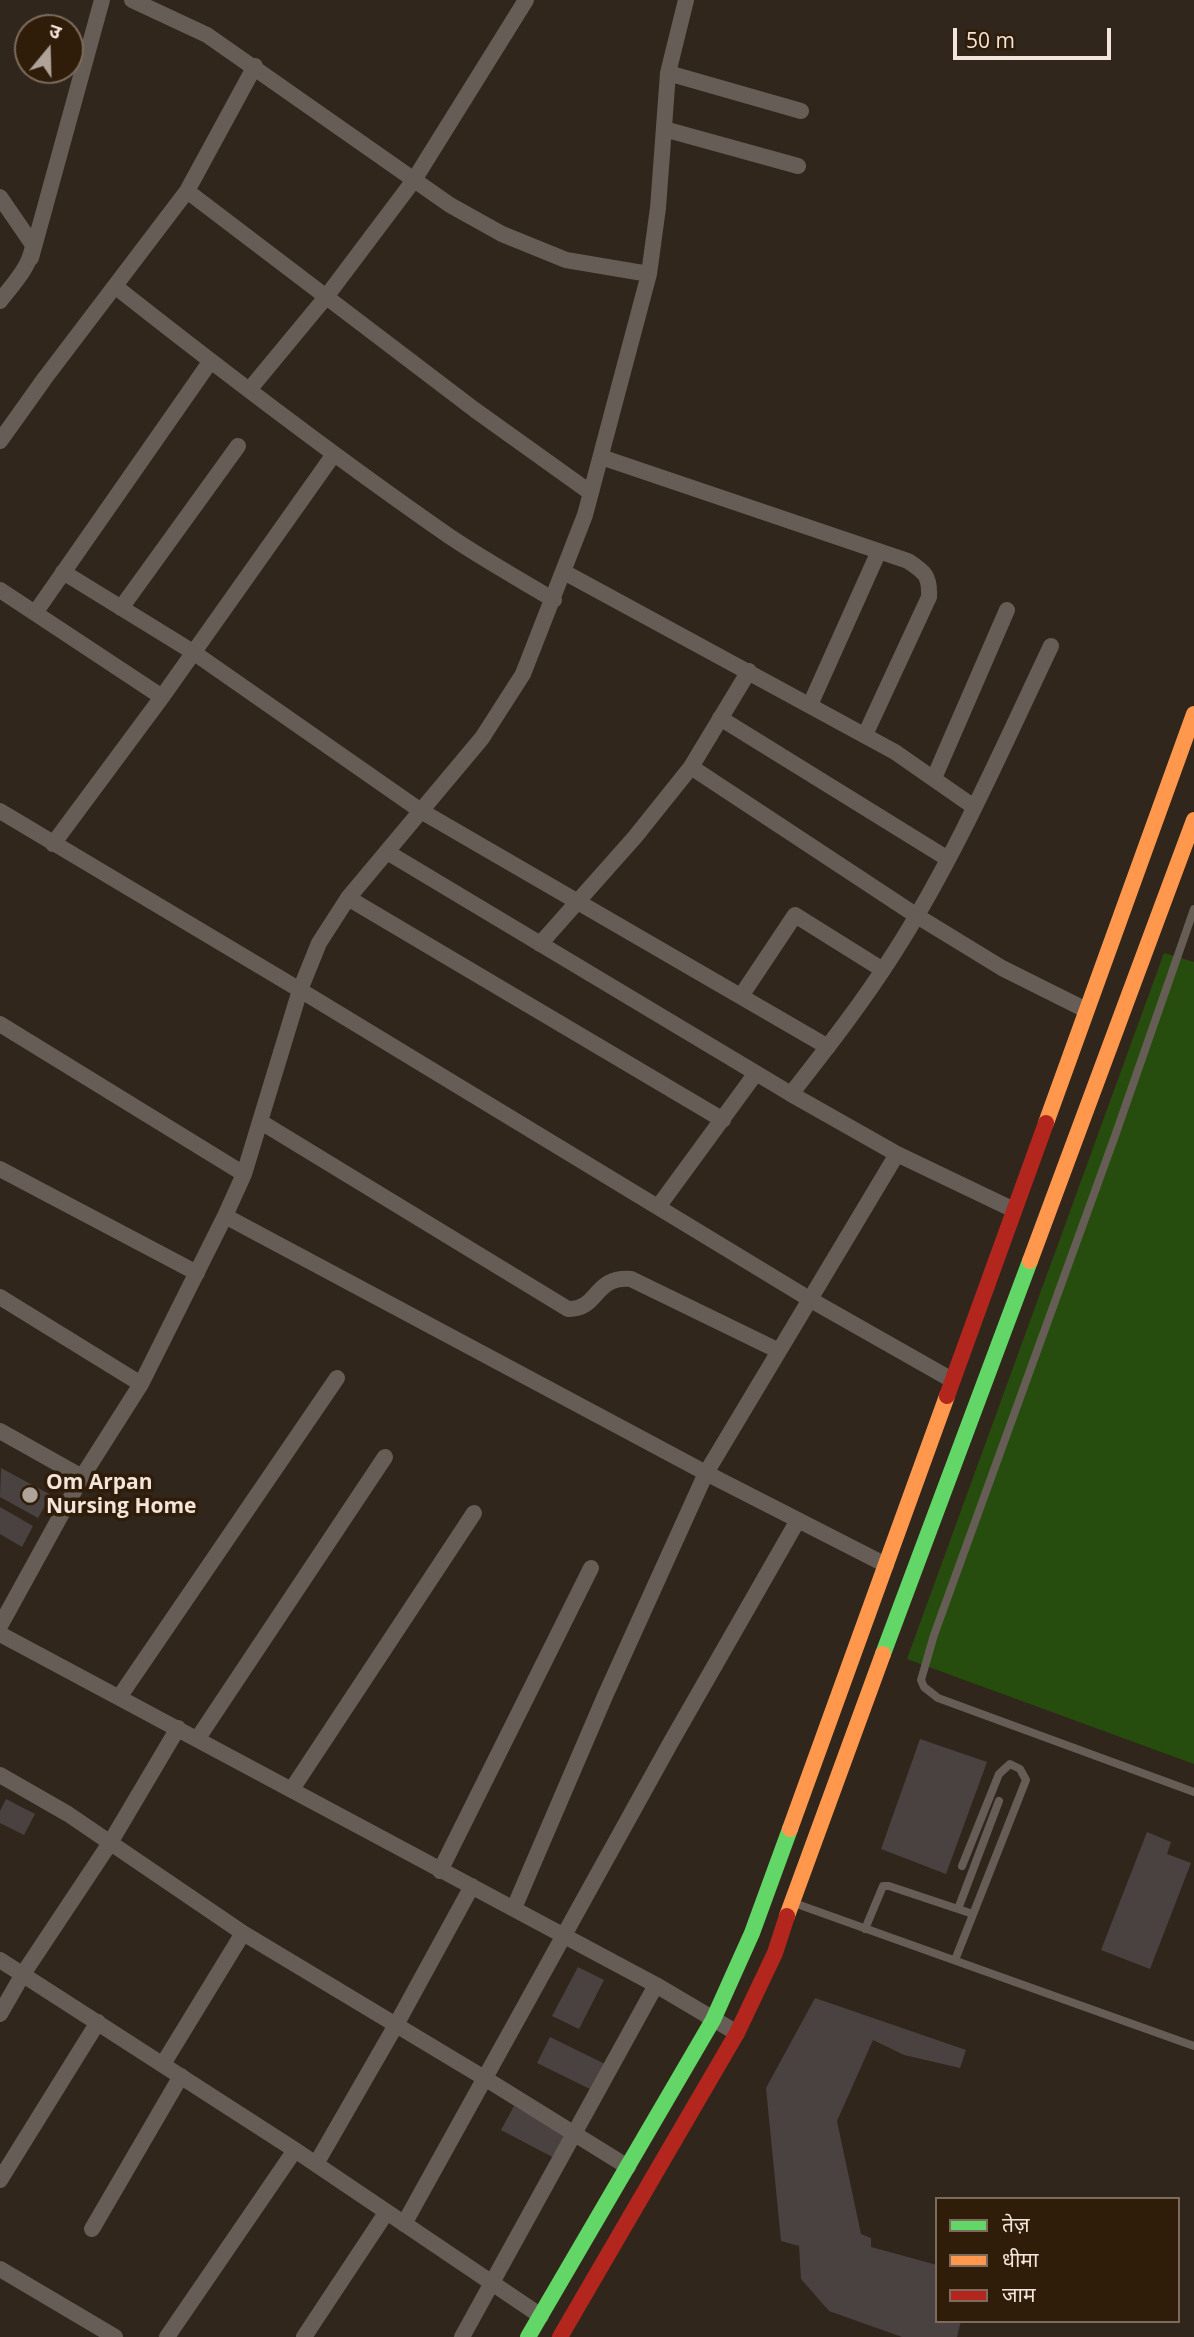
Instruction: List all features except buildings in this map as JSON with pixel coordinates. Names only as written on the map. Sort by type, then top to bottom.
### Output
[{"type":"street","points":[[0,301],[31,258],[102,0]]},
{"type":"street","points":[[132,0],[166,7],[255,66],[450,205],[502,234],[566,260],[649,274]]},
{"type":"street","points":[[249,390],[327,297],[414,180],[526,0]]},
{"type":"street","points":[[0,1626],[82,1477],[141,1384],[225,1216],[244,1174],[300,989],[319,943],[348,898],[482,738],[523,674],[554,600],[591,493],[649,274],[658,208],[668,72],[686,0]]},
{"type":"street","points":[[0,441],[187,191],[255,66]]},
{"type":"street","points":[[668,72],[801,111]]},
{"type":"street","points":[[664,129],[798,166]]},
{"type":"street","points":[[187,191],[475,410],[591,493]]},
{"type":"street","points":[[0,197],[33,245],[31,258]]},
{"type":"street","points":[[116,287],[210,362],[334,454],[452,537],[554,600]]},
{"type":"street","points":[[35,613],[210,362]]},
{"type":"street","points":[[121,608],[238,446]]},
{"type":"street","points":[[53,844],[162,698],[334,454]]},
{"type":"street","points":[[601,457],[908,561],[921,570],[930,582],[929,597],[865,735]]},
{"type":"street","points":[[810,705],[879,551]]},
{"type":"street","points":[[63,572],[193,652],[421,811],[828,1047]]},
{"type":"street","points":[[564,572],[895,752],[974,807]]},
{"type":"street","points":[[0,590],[162,698]]},
{"type":"street","points":[[934,779],[1007,610]]},
{"type":"street","points":[[791,1094],[883,970],[917,916],[974,807],[1051,646]]},
{"type":"street","points":[[540,944],[635,837],[691,767],[749,671]]},
{"type":"street","points":[[528,2337],[713,2020],[752,1933],[1194,714]]},
{"type":"street","points":[[720,718],[948,859]]},
{"type":"street","points":[[691,767],[917,916],[1002,968],[1086,1010]]},
{"type":"street","points":[[0,811],[300,989],[811,1300],[951,1380]]},
{"type":"street","points":[[560,2337],[737,2033],[775,1952],[791,1902],[1194,820]]},
{"type":"street","points":[[387,852],[791,1094],[897,1154],[1014,1210]]},
{"type":"street","points":[[348,898],[723,1120]]},
{"type":"street","points":[[741,996],[795,915],[883,970]]},
{"type":"street","points":[[0,1024],[244,1174]]},
{"type":"street","points":[[657,1207],[756,1073]]},
{"type":"street","points":[[261,1122],[568,1309],[578,1309],[588,1304],[605,1284],[616,1278],[631,1279],[779,1351]]},
{"type":"street","points":[[514,1908],[605,1696],[706,1473],[897,1154]]},
{"type":"street","points":[[0,1169],[197,1273]]},
{"type":"street","points":[[225,1216],[706,1473],[886,1565]]},
{"type":"street","points":[[0,1297],[141,1384]]},
{"type":"street","points":[[120,1696],[337,1378]]},
{"type":"street","points":[[0,1430],[82,1477]]},
{"type":"street","points":[[198,1738],[385,1457]]},
{"type":"street","points":[[292,1789],[474,1513]]},
{"type":"street","points":[[404,2224],[566,1936],[671,1742],[798,1520]]},
{"type":"street","points":[[440,1871],[591,1568]]},
{"type":"street","points":[[0,1634],[566,1936],[737,2033]]},
{"type":"street","points":[[0,2014],[23,1974],[110,1843],[178,1728]]},
{"type":"street","points":[[0,1775],[47,1801],[243,1933],[628,2167]]},
{"type":"street","points":[[316,2164],[472,1886]]},
{"type":"street","points":[[163,2064],[243,1933]]},
{"type":"street","points":[[0,1960],[295,2150],[541,2316]]},
{"type":"street","points":[[462,2337],[656,1985]]},
{"type":"street","points":[[0,2179],[98,2022]]},
{"type":"street","points":[[92,2229],[181,2076]]},
{"type":"street","points":[[167,2337],[295,2150]]},
{"type":"street","points":[[304,2337],[386,2213]]},
{"type":"street","points":[[0,2269],[115,2337]]},
{"type":"lane","points":[[1194,909],[1115,1136],[934,1635],[921,1680],[924,1687],[938,1699],[1194,1792]]},
{"type":"lane","points":[[955,1961],[1026,1780],[1020,1769],[1010,1764],[999,1774],[962,1866]]},
{"type":"lane","points":[[958,1909],[999,1801]]},
{"type":"lane","points":[[865,1929],[883,1886],[973,1914]]},
{"type":"lane","points":[[791,1902],[1194,2046]]},
{"type":"green space","points":[[1164,953],[1194,962],[1194,1764],[907,1659]]},
{"type":"traffic: fast","points":[[883,1654],[1030,1261]]},
{"type":"traffic: fast","points":[[528,2337],[713,2020],[752,1933],[790,1829]]},
{"type":"traffic: slow","points":[[1046,1123],[1194,714]]},
{"type":"traffic: slow","points":[[1030,1261],[1194,820]]},
{"type":"traffic: slow","points":[[790,1829],[947,1396]]},
{"type":"traffic: slow","points":[[787,1916],[883,1654]]},
{"type":"traffic: jam","points":[[947,1396],[1046,1123]]},
{"type":"traffic: jam","points":[[560,2337],[737,2033],[775,1953],[787,1916]]},
{"type":"place","name":"Om Arpan Nursing Home","points":[[30,1495]]}]
